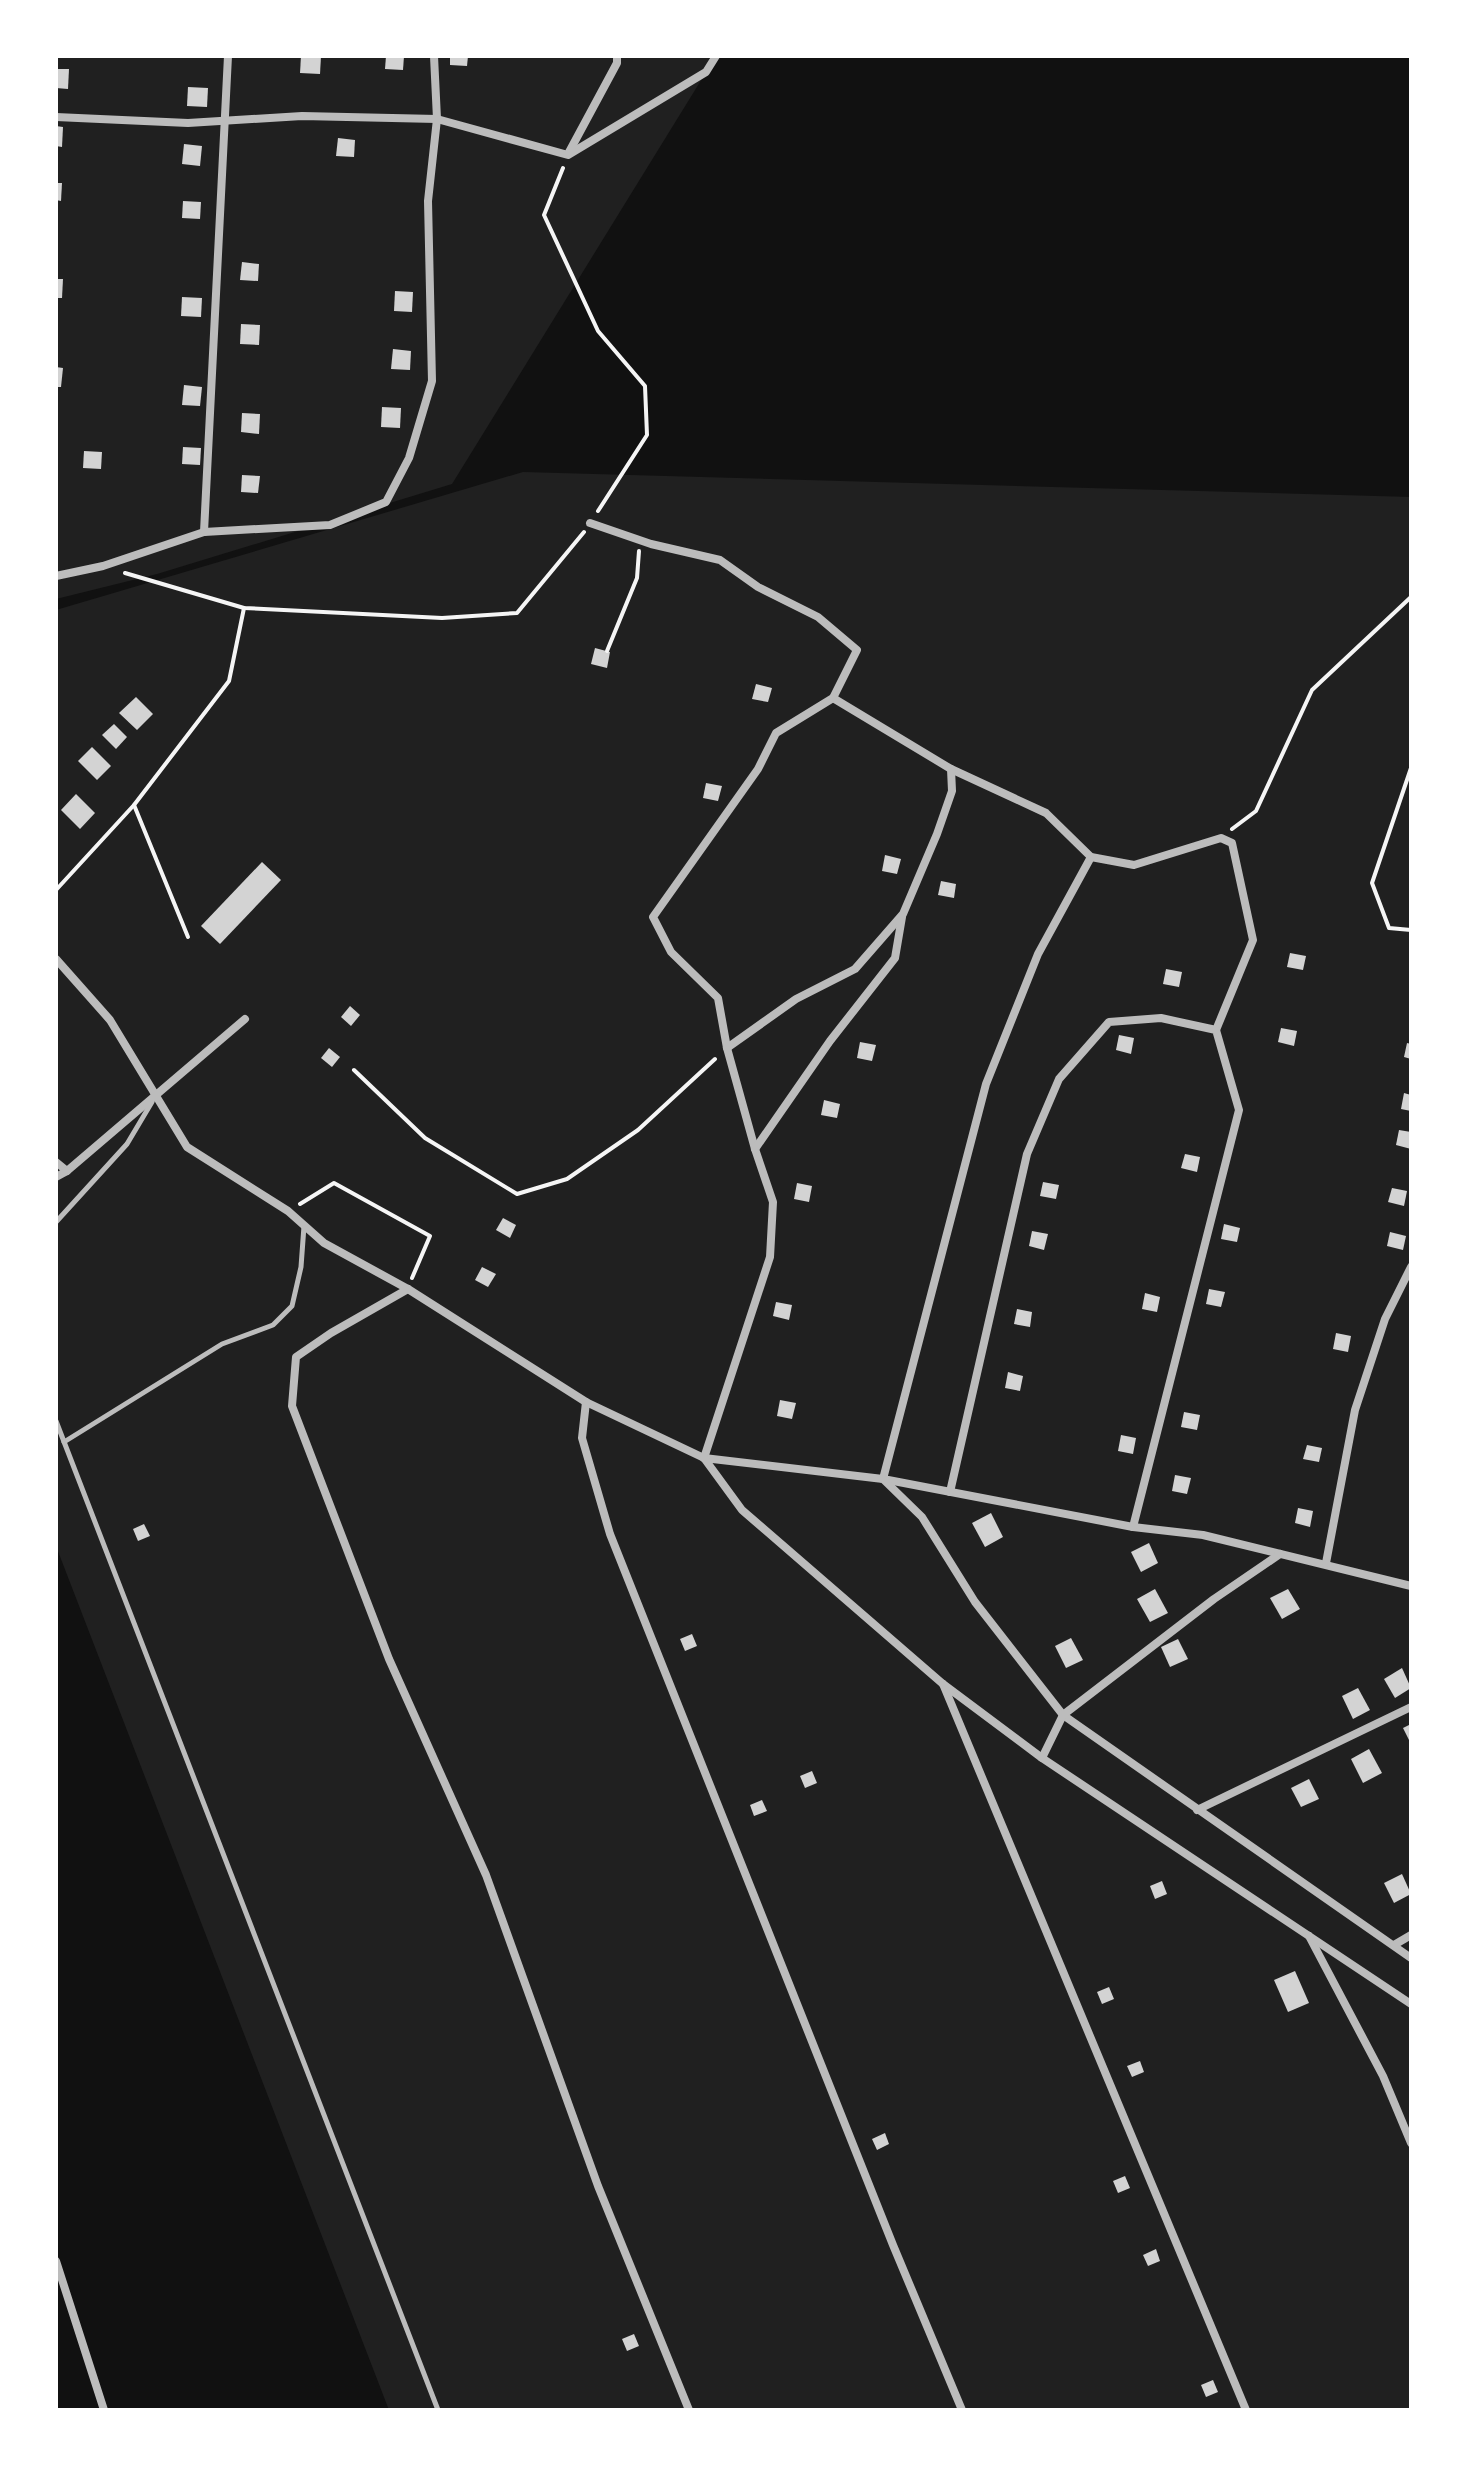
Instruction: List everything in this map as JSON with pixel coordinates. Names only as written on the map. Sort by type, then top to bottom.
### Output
[{"type":"street","points":[[204,532],[228,56]]},
{"type":"street","points":[[56,576],[103,566],[204,532],[330,525],[386,502],[409,458],[432,381],[428,201],[437,119],[434,56]]},
{"type":"street","points":[[568,155],[617,63],[617,56]]},
{"type":"street","points":[[56,117],[188,123],[302,116],[437,119],[568,155],[706,72],[716,56]]},
{"type":"street","points":[[590,523],[640,541],[720,560],[758,587],[818,617],[857,650],[833,698],[776,733],[758,769],[653,917],[671,952],[718,998],[727,1048],[773,1202],[770,1257],[704,1458]]},
{"type":"street","points":[[833,698],[951,769],[1046,813],[1091,857],[1134,865],[1221,838],[1232,843],[1253,940],[1216,1030],[1239,1110],[1133,1527]]},
{"type":"street","points":[[755,1149],[830,1041],[895,958],[903,914],[952,791],[951,769]]},
{"type":"street","points":[[883,1479],[986,1084],[1038,954],[1091,857]]},
{"type":"street","points":[[727,1048],[796,999],[855,969],[903,914]]},
{"type":"street","points":[[56,959],[110,1020],[187,1147],[288,1211],[324,1243],[408,1289],[586,1402],[704,1458],[883,1479],[1133,1527],[1203,1535],[1411,1586]]},
{"type":"street","points":[[950,1492],[1027,1154],[1059,1079],[1109,1022],[1161,1018],[1216,1030]]},
{"type":"street","points":[[56,1177],[67,1171],[245,1019]]},
{"type":"street","points":[[56,1162],[67,1171]]},
{"type":"street","points":[[1326,1563],[1355,1410],[1385,1319],[1411,1267]]},
{"type":"street","points":[[408,1289],[296,1357],[292,1406],[389,1659],[486,1875],[598,2186],[689,2410]]},
{"type":"street","points":[[586,1402],[582,1438],[610,1534],[893,2245],[962,2410]]},
{"type":"street","points":[[704,1458],[742,1510],[943,1684],[1042,1758],[1411,2004]]},
{"type":"street","points":[[883,1479],[922,1517],[975,1602],[1063,1715],[1411,1958]]},
{"type":"street","points":[[1042,1758],[1063,1715],[1214,1599],[1280,1554]]},
{"type":"street","points":[[943,1684],[1246,2410]]},
{"type":"street","points":[[1197,1810],[1411,1707]]},
{"type":"street","points":[[1309,1935],[1383,2076],[1411,2143]]},
{"type":"street","points":[[1394,1945],[1411,1935]]},
{"type":"street","points":[[56,2261],[104,2410]]},
{"type":"lane","points":[[56,1222],[127,1144],[157,1094]]},
{"type":"lane","points":[[64,1442],[222,1344],[273,1325],[292,1306],[301,1267],[304,1225]]},
{"type":"lane","points":[[56,1421],[438,2410]]},
{"type":"path","points":[[103,566],[244,608],[442,618],[517,613],[590,523],[647,435],[645,386],[598,331],[544,215],[568,155]]},
{"type":"path","points":[[607,651],[637,578],[640,541]]},
{"type":"path","points":[[1221,838],[1256,811],[1312,690],[1411,597]]},
{"type":"path","points":[[56,890],[134,805],[229,681],[244,608]]},
{"type":"path","points":[[1411,768],[1372,883],[1389,928],[1411,930]]},
{"type":"path","points":[[134,805],[188,937]]},
{"type":"path","points":[[354,1070],[425,1138],[517,1194],[567,1179],[638,1130],[727,1048]]},
{"type":"path","points":[[288,1211],[334,1183],[430,1236],[408,1289]]},
{"type":"shaded area","points":[[56,56],[716,56],[452,484],[157,574],[56,599]]},
{"type":"shaded area","points":[[523,472],[1411,497],[1411,2410],[389,2410],[56,1546],[56,610]]},
{"type":"building","points":[[301,56],[321,56],[320,74],[300,73]]},
{"type":"building","points":[[386,56],[404,56],[403,70],[385,69]]},
{"type":"building","points":[[450,56],[468,56],[467,66],[450,65]]},
{"type":"building","points":[[56,69],[69,69],[68,89],[56,88]]},
{"type":"building","points":[[188,87],[208,88],[207,107],[187,106]]},
{"type":"building","points":[[56,126],[63,127],[62,147],[56,146]]},
{"type":"building","points":[[338,138],[355,140],[354,157],[336,156]]},
{"type":"building","points":[[184,144],[202,146],[200,166],[182,164]]},
{"type":"building","points":[[56,183],[62,183],[61,201],[56,200]]},
{"type":"building","points":[[183,201],[201,202],[200,219],[182,218]]},
{"type":"building","points":[[242,262],[259,264],[258,281],[240,280]]},
{"type":"building","points":[[56,279],[63,279],[62,298],[56,298]]},
{"type":"building","points":[[395,291],[413,292],[412,312],[394,311]]},
{"type":"building","points":[[182,297],[202,298],[201,317],[181,316]]},
{"type":"building","points":[[241,324],[260,325],[259,345],[240,344]]},
{"type":"building","points":[[393,349],[411,351],[410,370],[391,369]]},
{"type":"building","points":[[56,367],[63,368],[61,387],[56,387]]},
{"type":"building","points":[[184,385],[202,387],[200,406],[182,405]]},
{"type":"building","points":[[382,407],[401,408],[400,428],[381,427]]},
{"type":"building","points":[[242,413],[260,414],[259,434],[241,432]]},
{"type":"building","points":[[183,447],[201,448],[200,465],[182,464]]},
{"type":"building","points":[[84,451],[102,452],[101,469],[83,468]]},
{"type":"building","points":[[242,475],[260,476],[258,493],[241,492]]},
{"type":"building","points":[[595,648],[610,652],[607,668],[591,664]]},
{"type":"building","points":[[756,684],[772,688],[768,702],[752,699]]},
{"type":"building","points":[[136,697],[153,714],[137,730],[119,713]]},
{"type":"building","points":[[114,724],[127,737],[116,749],[102,735]]},
{"type":"building","points":[[92,747],[111,766],[97,780],[78,761]]},
{"type":"building","points":[[706,783],[722,786],[718,801],[703,798]]},
{"type":"building","points":[[76,794],[95,813],[80,829],[61,810]]},
{"type":"building","points":[[885,855],[901,859],[897,874],[882,871]]},
{"type":"building","points":[[262,862],[281,880],[220,944],[201,926]]},
{"type":"building","points":[[941,881],[956,884],[954,898],[938,895]]},
{"type":"building","points":[[1290,953],[1306,956],[1303,970],[1287,967]]},
{"type":"building","points":[[1166,969],[1182,972],[1179,987],[1163,984]]},
{"type":"building","points":[[350,1006],[360,1015],[351,1026],[341,1017]]},
{"type":"building","points":[[1281,1028],[1297,1031],[1294,1046],[1278,1042]]},
{"type":"building","points":[[1119,1035],[1134,1038],[1131,1054],[1116,1050]]},
{"type":"building","points":[[860,1042],[876,1045],[872,1061],[857,1058]]},
{"type":"building","points":[[1407,1043],[1411,1044],[1411,1059],[1404,1057]]},
{"type":"building","points":[[329,1048],[340,1057],[332,1067],[321,1058]]},
{"type":"building","points":[[1404,1093],[1411,1095],[1411,1111],[1401,1109]]},
{"type":"building","points":[[824,1100],[840,1104],[837,1118],[821,1115]]},
{"type":"building","points":[[1399,1130],[1411,1132],[1411,1149],[1396,1145]]},
{"type":"building","points":[[1185,1154],[1200,1157],[1197,1172],[1181,1168]]},
{"type":"building","points":[[1043,1182],[1059,1185],[1056,1199],[1040,1196]]},
{"type":"building","points":[[797,1183],[812,1186],[809,1202],[794,1199]]},
{"type":"building","points":[[1392,1188],[1407,1191],[1404,1206],[1388,1202]]},
{"type":"building","points":[[503,1218],[516,1225],[510,1238],[496,1230]]},
{"type":"building","points":[[1224,1224],[1240,1228],[1237,1242],[1221,1239]]},
{"type":"building","points":[[1032,1231],[1048,1234],[1044,1250],[1029,1246]]},
{"type":"building","points":[[1390,1232],[1406,1236],[1403,1250],[1387,1246]]},
{"type":"building","points":[[482,1267],[496,1274],[488,1287],[475,1280]]},
{"type":"building","points":[[1209,1289],[1225,1292],[1221,1307],[1206,1304]]},
{"type":"building","points":[[1145,1293],[1160,1297],[1157,1312],[1142,1309]]},
{"type":"building","points":[[776,1302],[792,1305],[789,1320],[773,1316]]},
{"type":"building","points":[[1017,1309],[1032,1312],[1030,1327],[1014,1324]]},
{"type":"building","points":[[1336,1333],[1351,1336],[1348,1352],[1333,1349]]},
{"type":"building","points":[[1008,1372],[1023,1376],[1020,1391],[1005,1388]]},
{"type":"building","points":[[780,1400],[796,1403],[792,1419],[777,1416]]},
{"type":"building","points":[[1184,1412],[1200,1415],[1197,1430],[1181,1427]]},
{"type":"building","points":[[1121,1435],[1136,1438],[1133,1454],[1118,1451]]},
{"type":"building","points":[[1307,1445],[1322,1448],[1319,1462],[1303,1459]]},
{"type":"building","points":[[1175,1475],[1191,1478],[1187,1494],[1172,1491]]},
{"type":"building","points":[[1298,1508],[1313,1511],[1310,1527],[1295,1523]]},
{"type":"building","points":[[991,1513],[1003,1537],[985,1547],[972,1523]]},
{"type":"building","points":[[144,1524],[150,1536],[138,1541],[133,1529]]},
{"type":"building","points":[[1149,1543],[1158,1563],[1141,1572],[1131,1552]]},
{"type":"building","points":[[1155,1589],[1168,1613],[1150,1622],[1137,1599]]},
{"type":"building","points":[[1288,1589],[1300,1609],[1282,1619],[1270,1598]]},
{"type":"building","points":[[692,1634],[697,1646],[685,1651],[680,1639]]},
{"type":"building","points":[[1071,1638],[1083,1660],[1066,1668],[1055,1646]]},
{"type":"building","points":[[1178,1639],[1188,1659],[1170,1667],[1161,1647]]},
{"type":"building","points":[[1402,1668],[1411,1688],[1395,1698],[1384,1679]]},
{"type":"building","points":[[1358,1688],[1370,1710],[1353,1719],[1342,1696]]},
{"type":"building","points":[[1411,1724],[1411,1744],[1403,1728]]},
{"type":"building","points":[[1369,1749],[1382,1773],[1363,1783],[1351,1759]]},
{"type":"building","points":[[812,1771],[817,1783],[805,1788],[800,1776]]},
{"type":"building","points":[[1309,1779],[1319,1799],[1301,1807],[1291,1788]]},
{"type":"building","points":[[762,1800],[767,1811],[754,1816],[750,1805]]},
{"type":"building","points":[[1402,1874],[1411,1894],[1394,1903],[1384,1883]]},
{"type":"building","points":[[1162,1881],[1167,1894],[1155,1899],[1150,1886]]},
{"type":"building","points":[[1295,1971],[1309,2003],[1288,2012],[1274,1980]]},
{"type":"building","points":[[1109,1987],[1114,1999],[1102,2004],[1097,1992]]},
{"type":"building","points":[[1140,2061],[1144,2072],[1132,2077],[1127,2066]]},
{"type":"building","points":[[885,2133],[889,2144],[877,2150],[872,2139]]},
{"type":"building","points":[[1125,2176],[1130,2188],[1118,2193],[1113,2181]]},
{"type":"building","points":[[1156,2249],[1160,2261],[1148,2266],[1143,2255]]},
{"type":"building","points":[[634,2334],[639,2346],[627,2351],[622,2339]]},
{"type":"building","points":[[1213,2380],[1218,2392],[1206,2397],[1201,2385]]}]
